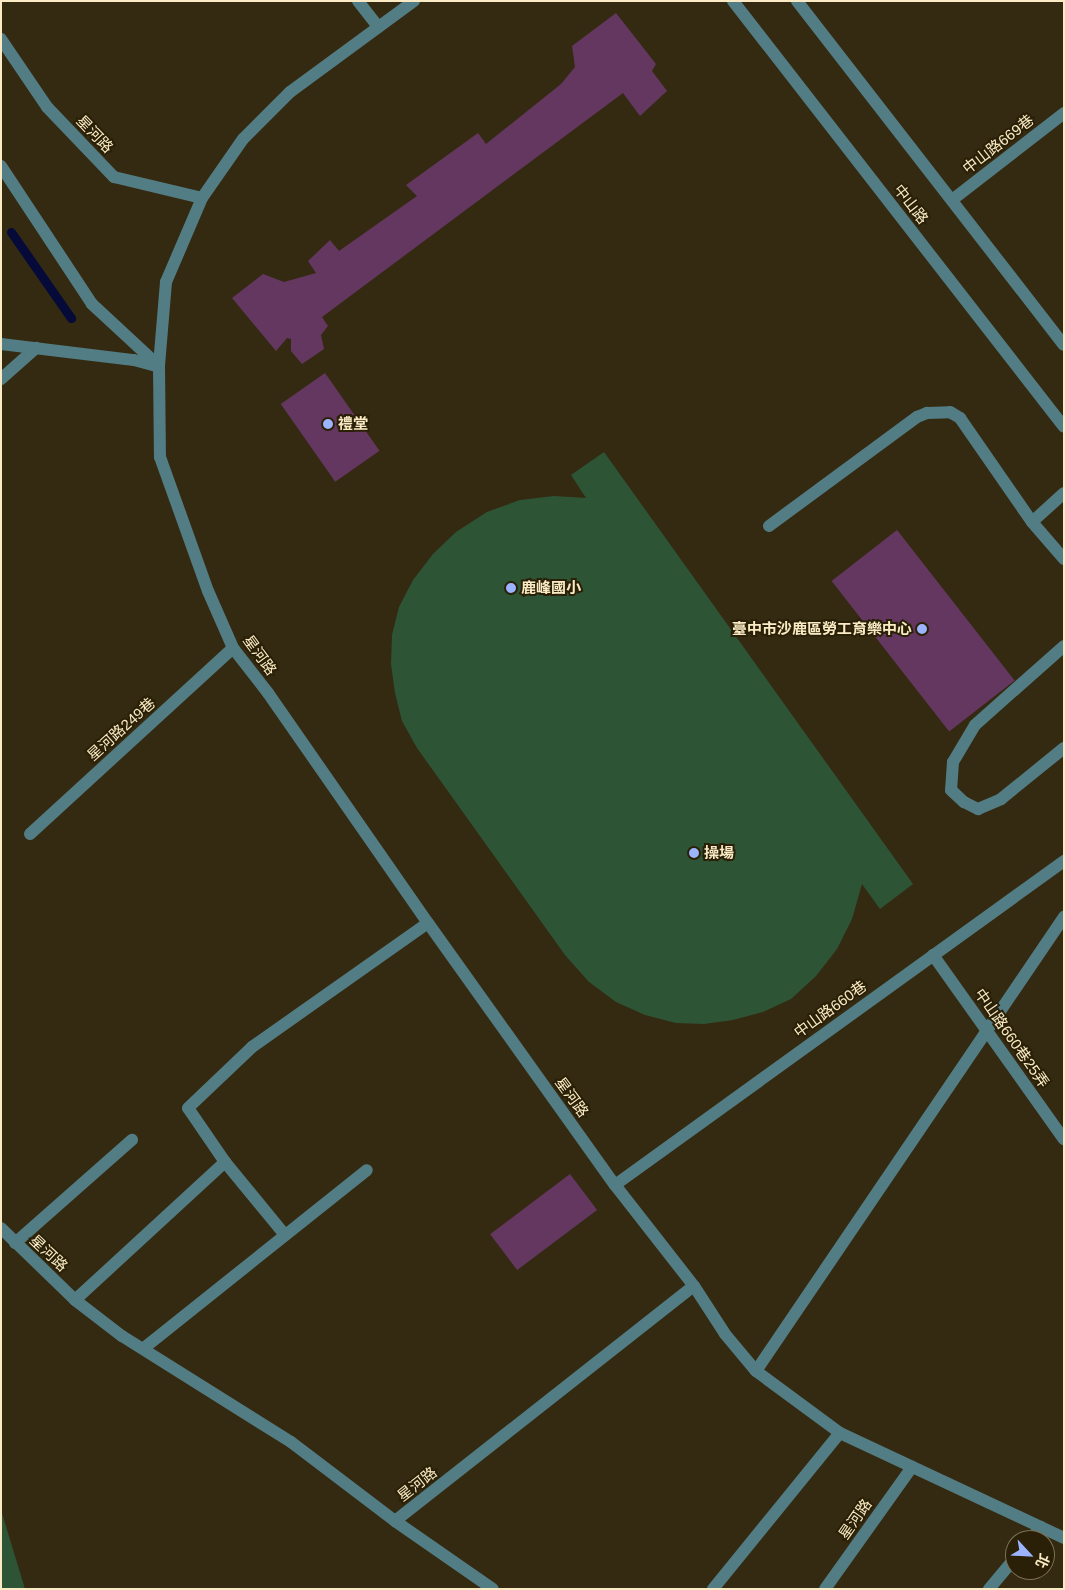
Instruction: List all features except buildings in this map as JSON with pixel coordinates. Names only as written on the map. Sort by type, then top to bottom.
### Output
[{"type":"street","points":[[358,1],[378,27]]},
{"type":"street","name":"星河路","points":[[414,1],[290,92],[244,139],[202,198],[166,282],[159,366],[160,457],[208,591],[233,648],[268,693],[428,923],[615,1185],[694,1286],[726,1334],[756,1371],[793,1396],[840,1433],[1064,1538]]},
{"type":"street","name":"中山路","points":[[733,1],[1064,427]]},
{"type":"street","points":[[797,1],[1064,345]]},
{"type":"street","name":"星河路","points":[[1,39],[47,107],[114,176],[202,198]]},
{"type":"street","name":"中山路669巷","points":[[952,200],[1064,113]]},
{"type":"street","points":[[1,166],[92,304],[159,366]]},
{"type":"street","points":[[1,344],[134,360],[159,366]]},
{"type":"street","points":[[1,379],[36,348]]},
{"type":"street","points":[[769,526],[917,417],[927,413],[950,412],[960,418],[1032,522],[1064,559]]},
{"type":"street","points":[[1032,522],[1064,493]]},
{"type":"street","points":[[1064,646],[975,724],[953,762],[952,790],[964,802],[978,809],[1001,800],[1064,748]]},
{"type":"street","name":"星河路249巷","points":[[30,834],[233,648]]},
{"type":"street","name":"中山路660巷","points":[[615,1185],[1064,861]]},
{"type":"street","points":[[756,1371],[1064,917]]},
{"type":"street","points":[[284,1235],[225,1162],[188,1108],[252,1047],[428,923]]},
{"type":"street","name":"中山路660巷25弄","points":[[933,955],[1064,1139]]},
{"type":"street","points":[[15,1244],[132,1140]]},
{"type":"street","points":[[75,1300],[225,1162]]},
{"type":"street","points":[[144,1348],[366,1170]]},
{"type":"street","name":"星河路","points":[[1,1228],[15,1244],[75,1300],[122,1336],[144,1348],[291,1442],[395,1521],[493,1589]]},
{"type":"street","name":"星河路","points":[[395,1521],[694,1286]]},
{"type":"street","points":[[713,1589],[840,1433]]},
{"type":"street","name":"星河路","points":[[825,1589],[912,1467]]},
{"type":"street","points":[[989,1589],[1005,1570]]},
{"type":"green space","points":[[604,452],[913,884],[880,909],[862,884],[852,919],[837,949],[816,976],[791,999],[763,1012],[733,1020],[704,1024],[676,1023],[645,1015],[616,1002],[589,982],[565,955],[417,748],[402,721],[395,693],[391,664],[392,635],[399,607],[413,580],[433,554],[456,532],[487,512],[520,500],[554,496],[586,498],[571,475]]},
{"type":"green space","points":[[1,1510],[25,1589],[1,1589]]},
{"type":"waterway","points":[[11,232],[71,318]]},
{"type":"place","name":"禮堂","points":[[328,424]]},
{"type":"place","name":"鹿峰國小","points":[[511,588]]},
{"type":"place","name":"臺中市沙鹿區勞工育樂中心","points":[[922,629]]},
{"type":"place","name":"操場","points":[[694,853]]}]
